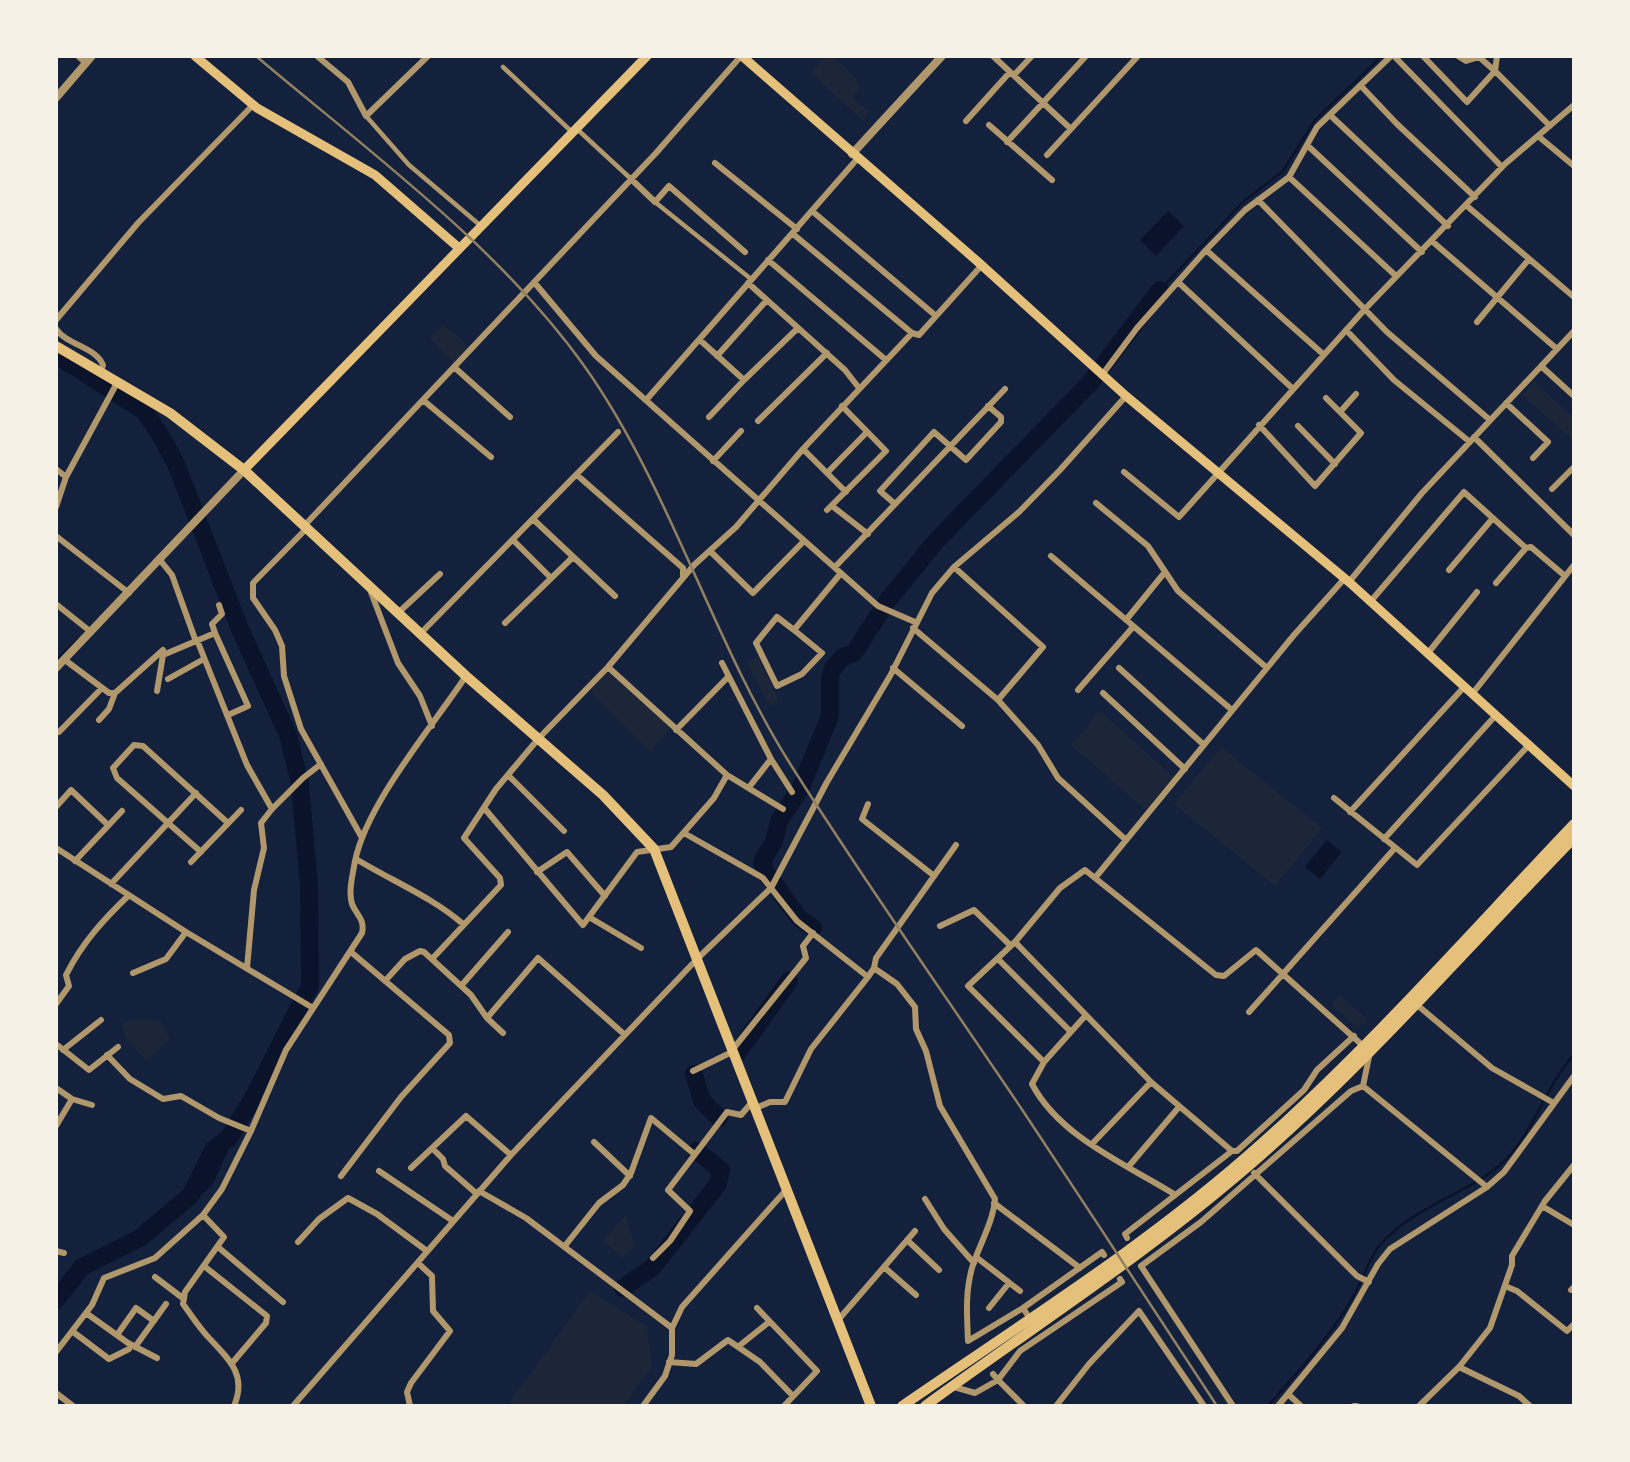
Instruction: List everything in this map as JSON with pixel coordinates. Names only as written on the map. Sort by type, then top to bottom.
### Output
[{"type":"highway","points":[[56,346],[186,424],[244,470],[466,676],[603,795],[654,849],[871,1406]]},
{"type":"highway","points":[[1366,1048],[1574,824]]},
{"type":"highway","points":[[902,1406],[1114,1265],[1134,1260],[1416,1004],[1574,838]]},
{"type":"highway","points":[[925,1406],[1114,1265]]},
{"type":"main road","points":[[195,56],[253,105],[375,175],[459,248]]},
{"type":"main road","points":[[244,470],[648,56]]},
{"type":"main road","points":[[742,56],[982,265],[1099,373],[1371,601],[1574,786]]},
{"type":"street","points":[[56,98],[89,60],[78,56]]},
{"type":"street","points":[[317,56],[348,82],[366,116],[409,165],[482,226]]},
{"type":"street","points":[[366,116],[428,56]]},
{"type":"street","points":[[361,835],[301,729],[284,676],[282,646],[275,630],[253,598],[253,583],[742,56]]},
{"type":"street","points":[[647,399],[795,232],[855,156],[942,56]]},
{"type":"street","points":[[993,56],[1071,129]]},
{"type":"street","points":[[966,121],[1032,56]]},
{"type":"street","points":[[1007,142],[1086,56]]},
{"type":"street","points":[[1047,155],[1138,56]]},
{"type":"street","points":[[1099,373],[1206,250],[1258,200],[1289,177],[1317,127],[1392,56],[1502,167]]},
{"type":"street","points":[[1423,56],[1467,102],[1495,71],[1497,56]]},
{"type":"street","points":[[1458,56],[1466,61],[1479,57],[1550,125]]},
{"type":"street","points":[[503,67],[750,281],[767,300],[827,352],[859,388]]},
{"type":"street","points":[[1361,86],[1396,124],[1475,197]]},
{"type":"street","points":[[1124,472],[1179,517],[1292,388],[1396,276],[1433,242],[1502,167],[1574,104]]},
{"type":"street","points":[[57,317],[138,223],[253,105]]},
{"type":"street","points":[[1567,112],[1574,117]]},
{"type":"street","points":[[1330,114],[1448,226]]},
{"type":"street","points":[[989,125],[1052,180]]},
{"type":"street","points":[[1538,136],[1574,166]]},
{"type":"street","points":[[1307,145],[1422,252]]},
{"type":"street","points":[[715,163],[912,333],[919,335],[982,265]]},
{"type":"street","points":[[1289,177],[1396,276]]},
{"type":"street","points":[[655,201],[669,186],[745,252]]},
{"type":"street","points":[[1258,200],[1365,309],[1434,374],[1490,420]]},
{"type":"street","points":[[1467,206],[1574,298]]},
{"type":"street","points":[[812,211],[936,316]]},
{"type":"street","points":[[1433,242],[1557,349]]},
{"type":"street","points":[[1206,250],[1323,354]]},
{"type":"street","points":[[1477,322],[1530,259]]},
{"type":"street","points":[[768,260],[886,360]]},
{"type":"street","points":[[534,282],[596,356],[841,573],[882,607],[914,625],[998,700],[1038,745],[1058,778],[1126,840]]},
{"type":"street","points":[[1178,282],[1292,388]]},
{"type":"street","points":[[717,356],[767,300]]},
{"type":"street","points":[[709,417],[798,328]]},
{"type":"street","points":[[56,329],[60,335],[100,358],[102,372]]},
{"type":"street","points":[[1346,330],[1394,380],[1472,439],[1574,534]]},
{"type":"street","points":[[1096,878],[1267,668],[1422,493],[1574,331]]},
{"type":"street","points":[[432,959],[501,885],[499,878],[464,838],[508,775],[608,667],[684,578],[761,500],[803,449],[912,333]]},
{"type":"street","points":[[701,341],[744,380]]},
{"type":"street","points":[[758,421],[827,352]]},
{"type":"street","points":[[1541,366],[1574,396]]},
{"type":"street","points":[[454,368],[510,417]]},
{"type":"street","points":[[56,507],[66,477],[117,383]]},
{"type":"street","points":[[835,567],[1005,389]]},
{"type":"street","points":[[1340,411],[1356,394]]},
{"type":"street","points":[[293,1406],[510,1155],[698,958],[771,888],[827,782],[894,668],[932,593],[954,567],[1027,503],[1126,396]]},
{"type":"street","points":[[1259,425],[1315,486],[1362,433],[1326,398]]},
{"type":"street","points":[[423,400],[491,457]]},
{"type":"street","points":[[1506,404],[1548,442],[1533,458]]},
{"type":"street","points":[[895,504],[880,491],[934,432],[966,460],[1001,422],[1001,417],[988,406]]},
{"type":"street","points":[[842,407],[886,451],[830,508],[867,534]]},
{"type":"street","points":[[1298,426],[1335,464]]},
{"type":"street","points":[[713,461],[741,430]]},
{"type":"street","points":[[420,634],[618,432]]},
{"type":"street","points":[[827,473],[867,432]]},
{"type":"street","points":[[803,449],[846,492]]},
{"type":"street","points":[[1552,489],[1574,467]]},
{"type":"street","points":[[56,469],[66,477]]},
{"type":"street","points":[[56,668],[244,470]]},
{"type":"street","points":[[577,475],[683,568],[684,578]]},
{"type":"street","points":[[1371,601],[1464,492],[1526,548]]},
{"type":"street","points":[[1096,503],[1148,546],[1178,591],[1267,668]]},
{"type":"street","points":[[1449,570],[1493,518]]},
{"type":"street","points":[[534,520],[615,596]]},
{"type":"street","points":[[56,536],[128,592]]},
{"type":"street","points":[[514,541],[551,578]]},
{"type":"street","points":[[710,551],[753,593],[804,541]]},
{"type":"street","points":[[1496,583],[1526,548],[1531,547],[1565,576]]},
{"type":"street","points":[[1051,556],[1232,710]]},
{"type":"street","points":[[505,623],[572,558]]},
{"type":"street","points":[[160,560],[172,575],[247,765],[272,809]]},
{"type":"street","points":[[1473,693],[1574,565]]},
{"type":"street","points":[[954,567],[1043,647],[998,700]]},
{"type":"street","points":[[1126,620],[1164,572]]},
{"type":"street","points":[[794,630],[841,573]]},
{"type":"street","points":[[398,613],[440,575]]},
{"type":"street","points":[[368,585],[398,663],[421,696],[432,726]]},
{"type":"street","points":[[1428,653],[1478,592]]},
{"type":"street","points":[[56,604],[91,632]]},
{"type":"street","points":[[219,605],[222,614],[212,624],[248,706],[228,715]]},
{"type":"street","points":[[777,617],[794,630],[822,653],[802,674],[777,685],[756,643],[777,617]]},
{"type":"street","points":[[1078,690],[1133,627]]},
{"type":"street","points":[[157,691],[163,655],[215,633]]},
{"type":"street","points":[[99,720],[109,709],[115,693],[163,650]]},
{"type":"street","points":[[168,679],[204,659]]},
{"type":"street","points":[[65,660],[102,688],[115,693]]},
{"type":"street","points":[[722,663],[771,759],[792,792]]},
{"type":"street","points":[[608,667],[727,775],[750,786],[783,809]]},
{"type":"street","points":[[894,668],[962,726]]},
{"type":"street","points":[[1119,668],[1204,745]]},
{"type":"street","points":[[56,1352],[86,1313],[106,1276],[155,1258],[203,1215],[222,1189],[286,1050],[351,952],[363,926],[352,903],[351,885],[361,835],[377,806],[466,676]]},
{"type":"street","points":[[677,730],[728,677]]},
{"type":"street","points":[[1350,812],[1465,686]]},
{"type":"street","points":[[59,732],[102,688]]},
{"type":"street","points":[[1103,693],[1185,768]]},
{"type":"street","points":[[1384,839],[1496,715]]},
{"type":"street","points":[[201,852],[117,778],[113,768],[134,745],[143,746],[228,823]]},
{"type":"street","points":[[1334,798],[1417,866],[1529,745]]},
{"type":"street","points":[[750,786],[771,759]]},
{"type":"street","points":[[247,968],[254,890],[264,848],[261,823],[303,778],[321,764]]},
{"type":"street","points":[[508,775],[564,831]]},
{"type":"street","points":[[485,809],[583,925],[637,852],[671,847],[714,798],[727,775]]},
{"type":"street","points":[[56,807],[71,790],[108,825]]},
{"type":"street","points":[[111,884],[196,793]]},
{"type":"street","points":[[868,804],[862,819],[933,875]]},
{"type":"street","points":[[191,862],[241,810]]},
{"type":"street","points":[[75,861],[121,811]]},
{"type":"street","points":[[684,832],[763,878],[797,921],[868,977]]},
{"type":"street","points":[[653,1258],[670,1241],[690,1211],[668,1189],[692,1153],[713,1132],[727,1112],[741,1115],[754,1105],[785,1102],[811,1049],[868,977],[876,958],[956,845]]},
{"type":"street","points":[[56,848],[186,932],[313,1007]]},
{"type":"street","points":[[1249,1012],[1395,848]]},
{"type":"street","points":[[537,872],[567,852],[605,896]]},
{"type":"street","points":[[356,859],[422,898],[435,902],[463,924]]},
{"type":"street","points":[[1044,1062],[968,986],[1013,944],[1060,888],[1086,870],[1216,975],[1224,976],[1256,950],[1366,1048],[1363,1086]]},
{"type":"street","points":[[56,1004],[69,986],[66,975],[77,953],[94,929],[129,895]]},
{"type":"street","points":[[940,926],[974,910],[1013,944],[1151,1082],[1236,1153]]},
{"type":"street","points":[[589,917],[641,948]]},
{"type":"street","points":[[133,973],[166,959],[186,932]]},
{"type":"street","points":[[461,986],[508,932]]},
{"type":"street","points":[[693,1071],[733,1050],[806,958],[803,946],[813,933]]},
{"type":"street","points":[[385,981],[405,959],[420,951],[461,986],[503,1033]]},
{"type":"street","points":[[341,1176],[401,1097],[450,1043],[450,1035],[351,952]]},
{"type":"street","points":[[487,1018],[538,958],[625,1035]]},
{"type":"street","points":[[998,958],[1071,1032]]},
{"type":"street","points":[[874,968],[897,984],[915,1007],[916,1028],[940,1106],[995,1203],[1080,1268]]},
{"type":"street","points":[[1416,1004],[1492,1068],[1551,1102]]},
{"type":"street","points":[[1086,1015],[1044,1062],[1032,1084],[1042,1104],[1092,1144],[1174,1194]]},
{"type":"street","points":[[63,1050],[101,1020]]},
{"type":"street","points":[[1127,1238],[1125,1234],[1174,1194],[1236,1153],[1304,1090],[1317,1070],[1353,1036]]},
{"type":"street","points":[[56,1044],[89,1070],[118,1047]]},
{"type":"street","points":[[107,1055],[130,1079],[163,1099],[181,1096],[251,1131]]},
{"type":"street","points":[[1278,1406],[1342,1328],[1363,1279],[1396,1244],[1485,1185],[1525,1147],[1551,1102],[1574,1076]]},
{"type":"street","points":[[1092,1144],[1151,1082]]},
{"type":"street","points":[[1233,1406],[1134,1260],[1200,1222],[1253,1172],[1351,1091],[1363,1086]]},
{"type":"street","points":[[1363,1086],[1485,1185]]},
{"type":"street","points":[[56,1088],[72,1099],[92,1105]]},
{"type":"street","points":[[56,1126],[72,1099]]},
{"type":"street","points":[[1129,1166],[1179,1107]]},
{"type":"street","points":[[411,1168],[466,1116],[510,1155]]},
{"type":"street","points":[[564,1247],[599,1203],[623,1185],[630,1176],[652,1118],[692,1153]]},
{"type":"street","points":[[594,1142],[630,1176]]},
{"type":"street","points":[[432,1148],[445,1166],[478,1192],[526,1218],[672,1328]]},
{"type":"street","points":[[1419,1406],[1459,1367],[1490,1328],[1512,1256],[1542,1206],[1574,1165]]},
{"type":"street","points":[[379,1171],[453,1221]]},
{"type":"street","points":[[1253,1172],[1363,1279]]},
{"type":"street","points":[[643,1406],[665,1376],[672,1328],[682,1307],[787,1189]]},
{"type":"street","points":[[298,1242],[319,1219],[348,1198],[377,1214],[427,1251]]},
{"type":"street","points":[[925,1199],[944,1229],[975,1260],[1020,1291]]},
{"type":"street","points":[[953,1386],[975,1393],[996,1377],[1020,1351],[1122,1282],[1114,1265],[1102,1251],[971,1343],[965,1299],[995,1203]]},
{"type":"street","points":[[1542,1206],[1574,1224]]},
{"type":"street","points":[[203,1215],[224,1237],[185,1292],[183,1304],[208,1337],[233,1362],[239,1394],[234,1406]]},
{"type":"street","points":[[839,1320],[915,1231]]},
{"type":"street","points":[[906,1240],[939,1269]]},
{"type":"street","points":[[218,1247],[283,1302]]},
{"type":"street","points":[[56,1251],[64,1253]]},
{"type":"street","points":[[410,1406],[407,1392],[411,1383],[450,1331],[433,1311],[432,1276],[418,1263]]},
{"type":"street","points":[[204,1266],[267,1316],[259,1332],[233,1362]]},
{"type":"street","points":[[884,1267],[916,1295]]},
{"type":"street","points":[[155,1277],[184,1299]]},
{"type":"street","points":[[989,1308],[1009,1283]]},
{"type":"street","points":[[1505,1286],[1517,1291],[1567,1331],[1574,1324]]},
{"type":"street","points":[[72,1331],[109,1359],[132,1348],[166,1304]]},
{"type":"street","points":[[117,1335],[136,1308],[154,1321]]},
{"type":"street","points":[[757,1308],[817,1371],[783,1406]]},
{"type":"street","points":[[1023,1308],[1030,1319]]},
{"type":"street","points":[[1056,1406],[1089,1364],[1139,1311],[1204,1406]]},
{"type":"street","points":[[86,1313],[132,1348],[157,1358]]},
{"type":"street","points":[[739,1346],[769,1322]]},
{"type":"street","points":[[669,1362],[696,1364],[728,1340],[760,1362],[793,1396]]},
{"type":"street","points":[[1459,1367],[1519,1396],[1530,1406]]},
{"type":"street","points":[[996,1377],[1024,1406]]},
{"type":"street","points":[[56,1394],[73,1406]]},
{"type":"street","points":[[1288,1394],[1301,1406]]},
{"type":"shaded area","points":[[825,56],[832,56],[852,74],[860,87],[852,98],[869,112],[862,120],[811,73]]},
{"type":"shaded area","points":[[1168,211],[1184,226],[1156,256],[1140,240]]},
{"type":"shaded area","points":[[443,324],[469,347],[453,363],[430,338]]},
{"type":"shaded area","points":[[1534,382],[1574,418],[1574,441],[1522,395]]},
{"type":"shaded area","points":[[758,657],[779,701],[770,706],[747,663]]},
{"type":"shaded area","points":[[607,671],[670,728],[650,752],[593,695],[592,687]]},
{"type":"shaded area","points":[[1099,710],[1173,777],[1146,810],[1071,745]]},
{"type":"shaded area","points":[[1221,747],[1322,828],[1275,886],[1174,804]]},
{"type":"shaded area","points":[[1327,840],[1342,852],[1320,879],[1305,867]]},
{"type":"shaded area","points":[[1339,995],[1369,1021],[1357,1027],[1331,1005]]},
{"type":"shaded area","points":[[138,1018],[161,1022],[170,1038],[147,1061],[125,1037],[122,1024]]},
{"type":"shaded area","points":[[224,1139],[231,1144],[213,1184],[196,1200],[187,1195],[214,1145]]},
{"type":"shaded area","points":[[626,1214],[634,1245],[623,1258],[603,1241]]},
{"type":"shaded area","points":[[590,1291],[647,1326],[652,1367],[623,1406],[507,1406]]},
{"type":"waterway","points":[[1160,290],[1243,202],[1283,171],[1315,120],[1382,56]]},
{"type":"waterway","points":[[813,928],[799,918],[764,870],[762,861],[774,842],[779,821],[800,789],[830,716],[830,677],[833,668],[843,657],[854,653],[888,600],[937,540],[1090,383],[1160,290]]},
{"type":"waterway","points":[[56,355],[144,411],[161,436],[176,464],[240,629],[288,735],[300,784],[309,886],[310,986],[253,1098],[229,1138],[213,1150],[191,1195],[140,1238],[82,1267],[56,1300]]},
{"type":"waterway","points":[[56,661],[78,639]]},
{"type":"waterway","points":[[738,1052],[789,981]]},
{"type":"waterway","points":[[1268,1406],[1335,1326],[1380,1245],[1407,1221],[1486,1176],[1500,1165],[1522,1140],[1555,1081],[1574,1055]]},
{"type":"waterway","points":[[694,1074],[702,1101],[719,1118]]},
{"type":"waterway","points":[[623,1288],[653,1267],[718,1184],[721,1170],[697,1151]]},
{"type":"railway","points":[[256,56],[431,202],[473,241],[551,323],[585,367],[615,413],[641,461],[736,664],[789,762],[1217,1406]]}]
